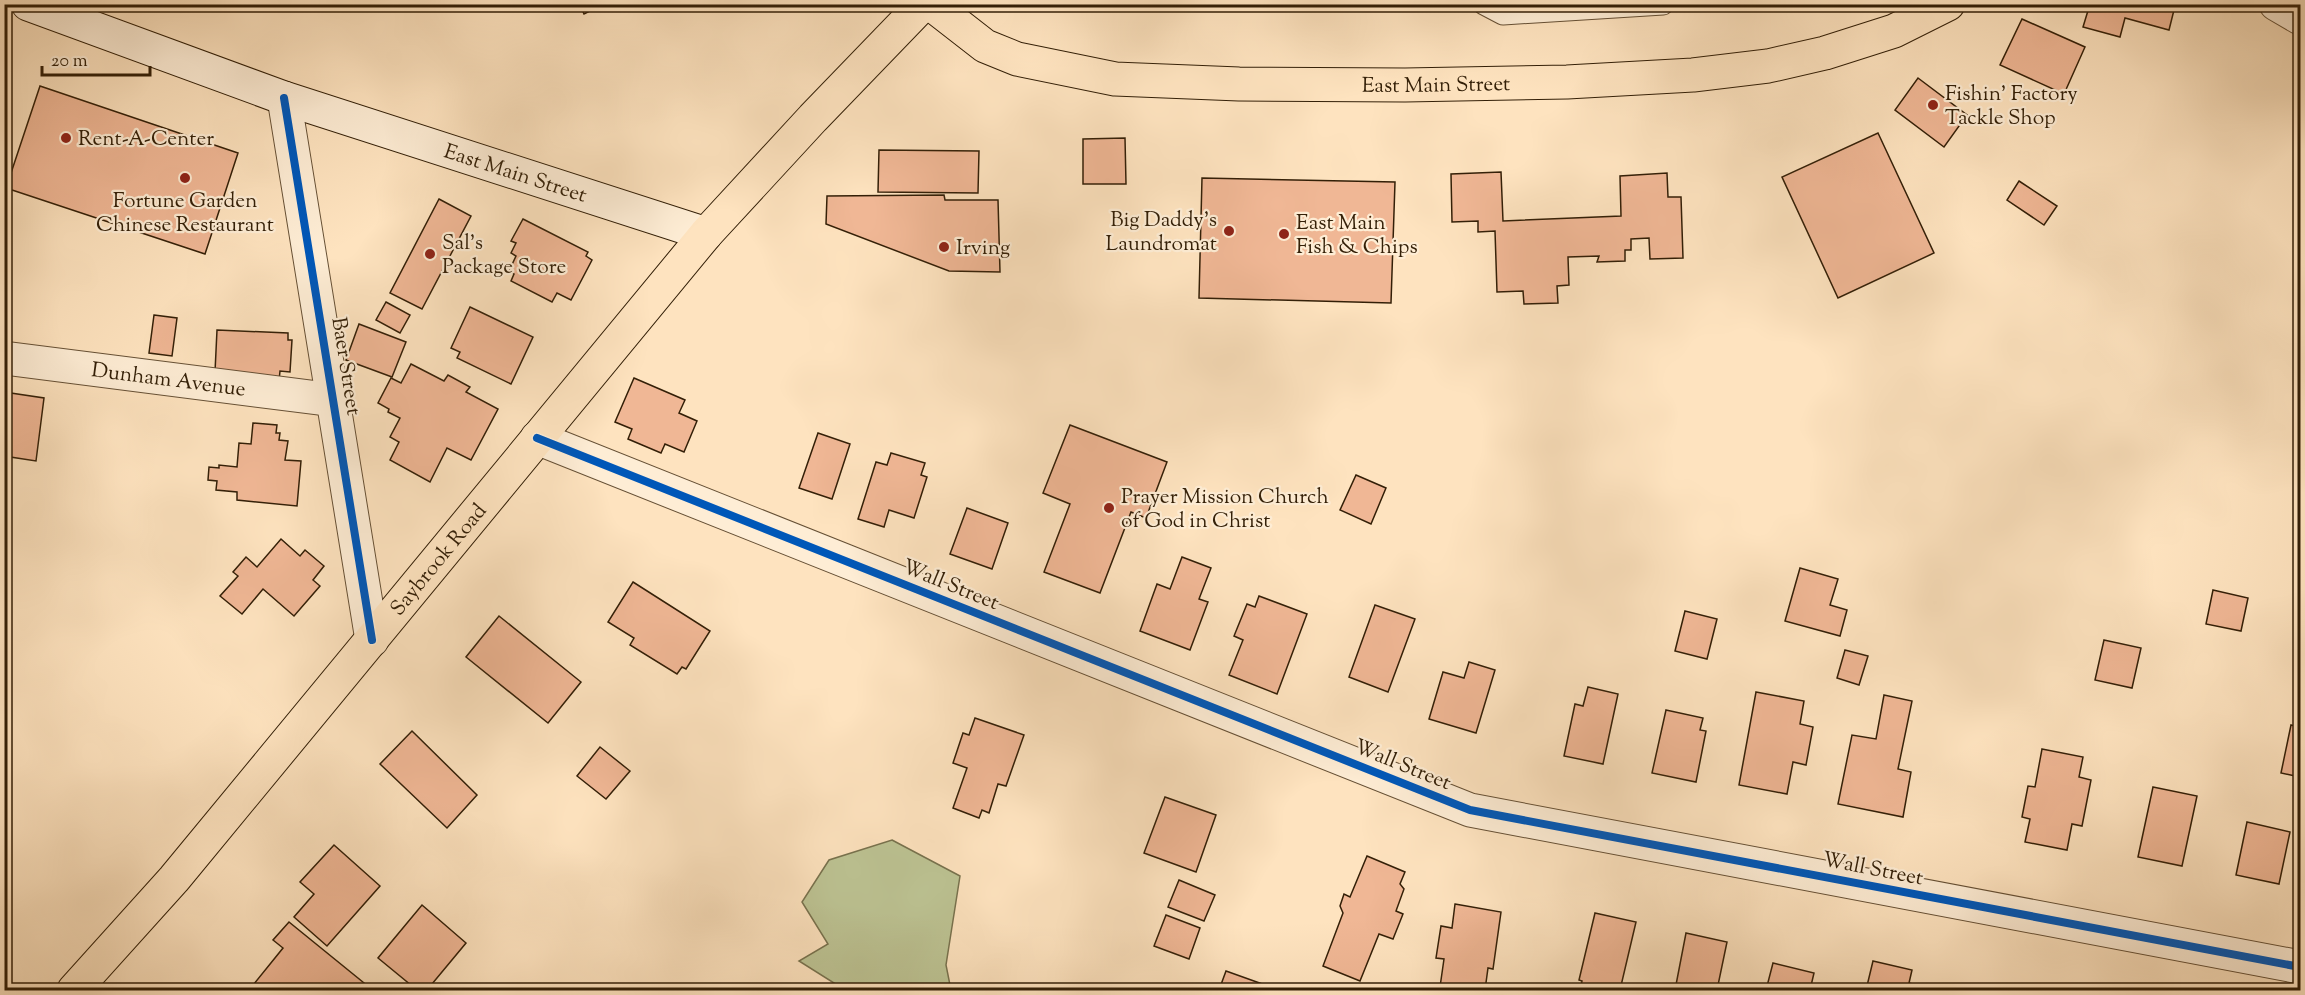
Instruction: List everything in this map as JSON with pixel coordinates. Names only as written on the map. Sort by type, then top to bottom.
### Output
[{"type":"main road","points":[[706,234],[923,4]]},
{"type":"main road","name":"East Main Street","points":[[931,4],[985,46],[1017,59],[1115,79],[1239,84],[1406,85],[1567,82],[1693,75],[1767,66],[1825,53],[1894,31],[1948,4]]},
{"type":"main road","name":"Saybrook Road","points":[[74,990],[174,879],[706,234]]},
{"type":"street","name":"East Main Street","points":[[28,4],[285,98],[706,234]]},
{"type":"street","points":[[2276,4],[2301,18]]},
{"type":"street","name":"Baer Street","points":[[285,98],[372,640]]},
{"type":"street","name":"Dunham Avenue","points":[[4,358],[334,400]]},
{"type":"street","name":"Wall Street","points":[[537,438],[1470,810],[2301,967]]},
{"type":"lane","points":[[1484,4],[1503,14],[1663,4]]},
{"type":"green space","points":[[892,840],[960,876],[946,965],[951,990],[845,990],[799,961],[828,944],[802,902],[829,860]]},
{"type":"building","points":[[554,4],[604,4],[584,14],[581,7],[574,11]]},
{"type":"building","points":[[2090,4],[2170,4],[2175,6],[2169,30],[2125,18],[2120,37],[2083,27]]},
{"type":"building","points":[[2022,19],[2085,47],[2064,94],[2000,65]]},
{"type":"building","points":[[1918,78],[1967,115],[1944,147],[1895,110]]},
{"type":"building","points":[[40,86],[238,153],[205,254],[6,188]]},
{"type":"building","points":[[1878,133],[1934,253],[1838,298],[1782,177]]},
{"type":"building","points":[[1125,138],[1126,184],[1083,184],[1083,139]]},
{"type":"building","points":[[879,150],[979,151],[978,193],[878,192]]},
{"type":"building","points":[[1501,172],[1503,221],[1621,216],[1620,176],[1667,173],[1668,197],[1681,197],[1683,258],[1650,259],[1649,238],[1631,239],[1631,250],[1625,250],[1625,261],[1597,262],[1599,256],[1568,257],[1569,285],[1557,286],[1558,303],[1524,304],[1523,291],[1497,292],[1495,231],[1478,232],[1478,221],[1452,222],[1451,174]]},
{"type":"building","points":[[1202,178],[1395,182],[1391,303],[1199,298]]},
{"type":"building","points":[[2019,181],[2057,206],[2044,225],[2007,200]]},
{"type":"building","name":"Irving","points":[[944,195],[945,200],[998,200],[1000,272],[949,271],[826,224],[827,196]]},
{"type":"building","name":"Sal’s Package Store","points":[[439,199],[471,216],[422,309],[390,293]]},
{"type":"building","points":[[523,219],[588,252],[586,256],[592,260],[571,300],[557,293],[552,302],[511,281],[514,274],[509,271],[516,256],[511,253],[516,243],[511,241]]},
{"type":"building","points":[[386,302],[410,315],[400,333],[376,320]]},
{"type":"building","points":[[470,307],[533,337],[511,384],[457,358],[460,352],[451,348]]},
{"type":"building","points":[[154,315],[177,318],[172,356],[149,353]]},
{"type":"building","points":[[359,324],[406,342],[392,377],[346,360]]},
{"type":"building","points":[[217,330],[288,333],[288,340],[292,340],[290,372],[280,371],[279,381],[215,372]]},
{"type":"building","points":[[411,364],[444,381],[448,375],[470,387],[466,392],[498,409],[471,460],[447,448],[430,482],[390,460],[399,442],[390,437],[400,418],[388,412],[389,409],[378,403],[391,378],[401,383]]},
{"type":"building","points":[[634,378],[685,400],[679,413],[697,421],[684,452],[665,444],[661,453],[628,439],[632,429],[615,422]]},
{"type":"building","points":[[4,392],[44,398],[36,461],[4,456]]},
{"type":"building","points":[[253,423],[277,425],[276,433],[280,433],[279,440],[288,441],[285,460],[301,461],[297,506],[237,500],[237,492],[216,490],[217,481],[208,480],[209,467],[219,468],[219,465],[237,467],[239,443],[251,444]]},
{"type":"building","name":"Prayer Mission Church of God in Christ","points":[[1070,425],[1167,462],[1146,518],[1131,512],[1100,593],[1044,572],[1070,504],[1043,493]]},
{"type":"building","points":[[818,433],[850,444],[832,499],[799,488]]},
{"type":"building","points":[[891,453],[925,463],[921,475],[927,477],[914,518],[889,510],[884,527],[858,519],[876,462],[887,465]]},
{"type":"building","points":[[1356,475],[1386,488],[1371,524],[1340,510]]},
{"type":"building","points":[[967,508],[1008,523],[992,569],[950,554]]},
{"type":"building","points":[[281,539],[300,556],[305,550],[324,566],[313,580],[320,586],[294,616],[263,589],[242,614],[220,596],[238,576],[233,572],[246,557],[257,567]]},
{"type":"building","points":[[1182,557],[1211,568],[1199,599],[1208,602],[1190,650],[1140,631],[1157,584],[1170,589]]},
{"type":"building","points":[[1800,568],[1838,579],[1830,605],[1847,610],[1840,636],[1785,621]]},
{"type":"building","points":[[633,582],[710,631],[686,669],[682,667],[677,674],[630,645],[634,638],[608,622]]},
{"type":"building","points":[[2213,590],[2248,598],[2241,631],[2206,624]]},
{"type":"building","points":[[1259,596],[1307,614],[1277,694],[1229,675],[1243,640],[1234,636],[1247,604],[1255,607]]},
{"type":"building","points":[[1375,605],[1415,619],[1388,692],[1349,677]]},
{"type":"building","points":[[1685,611],[1717,619],[1707,659],[1675,651]]},
{"type":"building","points":[[499,616],[581,682],[548,723],[466,657]]},
{"type":"building","points":[[2104,640],[2141,648],[2132,688],[2095,680]]},
{"type":"building","points":[[1845,650],[1868,656],[1859,685],[1837,678]]},
{"type":"building","points":[[1469,662],[1495,670],[1476,733],[1429,719],[1443,672],[1464,678]]},
{"type":"building","points":[[1588,687],[1618,694],[1603,764],[1564,756],[1575,704],[1583,706]]},
{"type":"building","points":[[1756,692],[1804,701],[1800,724],[1813,727],[1806,765],[1793,762],[1787,794],[1739,785]]},
{"type":"building","points":[[1884,695],[1912,701],[1898,769],[1911,772],[1903,817],[1838,804],[1852,735],[1876,739]]},
{"type":"building","points":[[1666,710],[1703,718],[1700,730],[1706,731],[1696,782],[1652,773]]},
{"type":"building","points":[[975,718],[1024,735],[1006,786],[998,784],[989,813],[982,810],[979,818],[953,808],[967,768],[953,763],[963,733],[969,735]]},
{"type":"building","points":[[2291,725],[2300,727],[2300,777],[2281,773]]},
{"type":"building","points":[[412,731],[477,795],[447,828],[380,764]]},
{"type":"building","points":[[600,747],[630,771],[606,799],[577,776]]},
{"type":"building","points":[[2042,749],[2083,757],[2079,777],[2091,780],[2082,826],[2072,824],[2067,850],[2025,842],[2030,819],[2022,817],[2028,786],[2035,787]]},
{"type":"building","points":[[2153,787],[2197,796],[2182,866],[2138,857]]},
{"type":"building","points":[[1165,797],[1216,815],[1196,872],[1144,853]]},
{"type":"building","points":[[2247,822],[2290,832],[2279,884],[2236,875]]},
{"type":"building","points":[[334,845],[380,886],[327,946],[294,917],[314,894],[300,882]]},
{"type":"building","points":[[1367,856],[1405,872],[1400,884],[1404,889],[1396,911],[1403,914],[1393,939],[1379,934],[1360,981],[1323,966],[1343,913],[1340,906],[1344,894],[1350,897]]},
{"type":"building","points":[[1179,880],[1215,895],[1204,921],[1168,907]]},
{"type":"building","points":[[1455,904],[1501,912],[1493,969],[1488,968],[1485,990],[1440,987],[1444,959],[1436,958],[1441,926],[1452,928]]},
{"type":"building","points":[[422,905],[466,943],[427,990],[417,990],[378,958]]},
{"type":"building","points":[[1595,913],[1636,922],[1620,990],[1580,990],[1582,981],[1579,980]]},
{"type":"building","points":[[1166,915],[1200,928],[1189,959],[1154,946]]},
{"type":"building","points":[[289,922],[369,987],[366,990],[249,990],[283,948],[273,940]]},
{"type":"building","points":[[1686,933],[1727,942],[1717,990],[1675,990]]},
{"type":"building","points":[[1873,961],[1912,970],[1909,983],[1925,987],[1925,990],[1866,990]]},
{"type":"building","points":[[1773,963],[1814,973],[1810,990],[1766,990]]},
{"type":"building","points":[[1226,971],[1268,986],[1267,990],[1219,990]]},
{"type":"cycle path","points":[[284,98],[372,640]]},
{"type":"cycle path","points":[[537,438],[1470,810],[2300,967]]},
{"type":"place","name":"Fishin’ Factory Tackle Shop","points":[[1933,105]]},
{"type":"place","name":"Rent-A-Center","points":[[66,138]]},
{"type":"place","name":"Fortune Garden Chinese Restaurant","points":[[185,178]]},
{"type":"place","name":"Big Daddy's Laundromat","points":[[1229,231]]},
{"type":"place","name":"East Main Fish & Chips","points":[[1284,234]]},
{"type":"place","name":"Irving","points":[[944,247]]},
{"type":"place","name":"Sal’s Package Store","points":[[430,254]]},
{"type":"place","name":"Prayer Mission Church of God in Christ","points":[[1109,508]]}]
